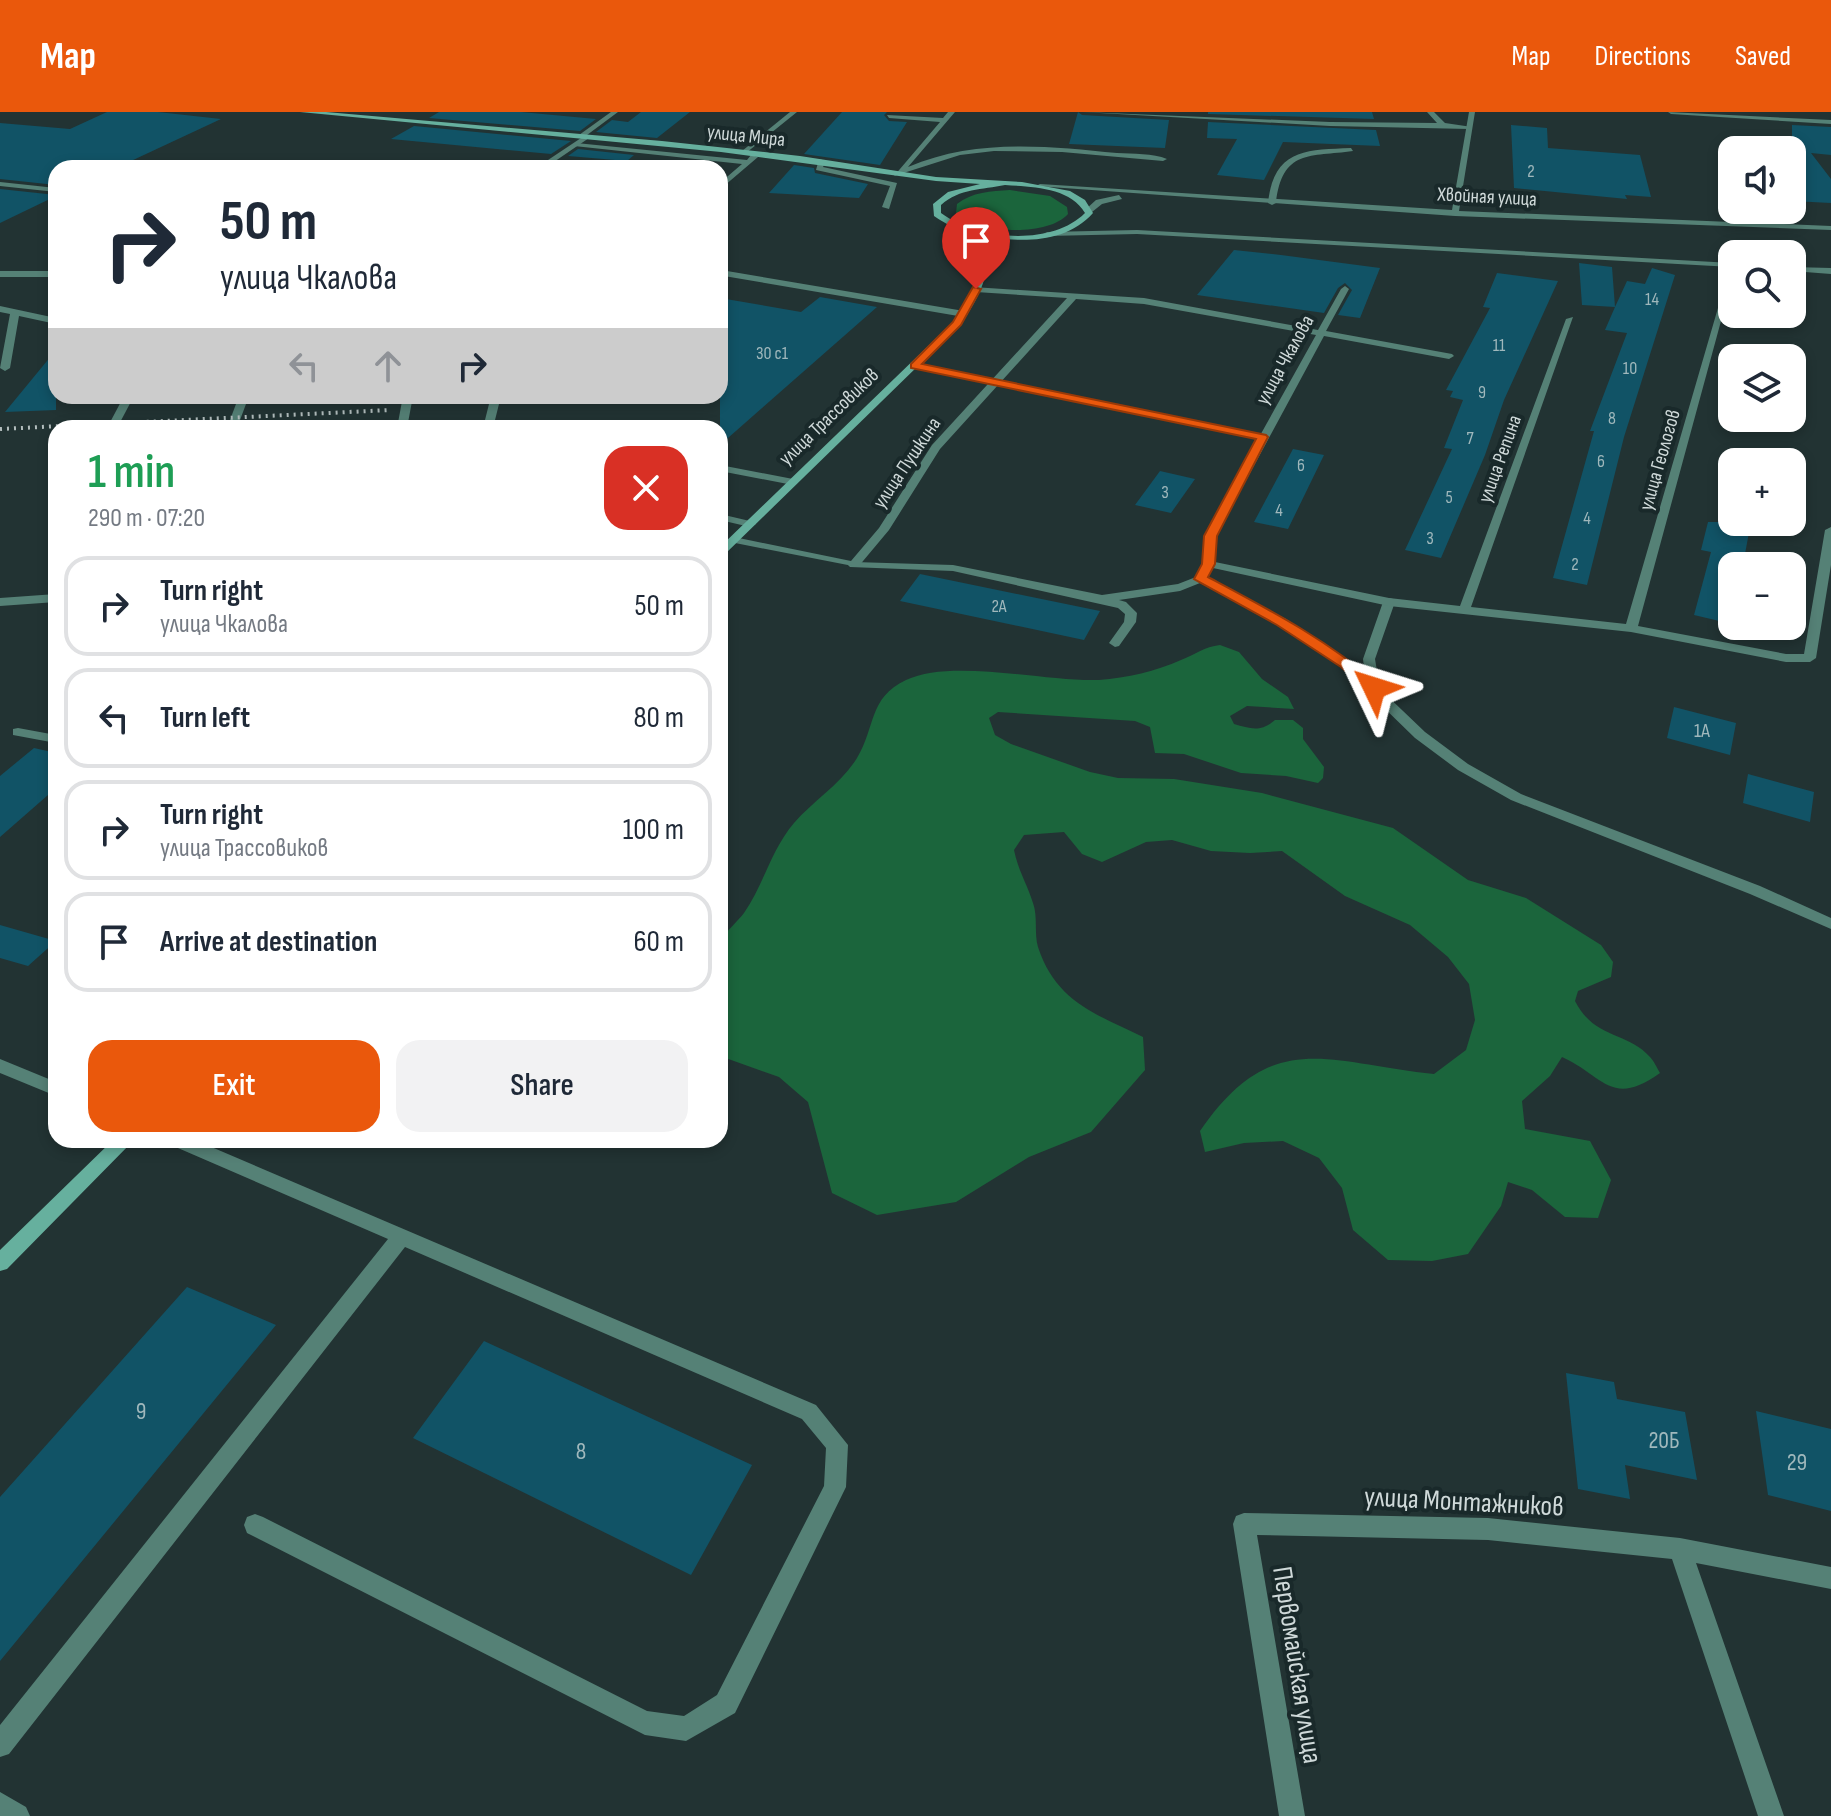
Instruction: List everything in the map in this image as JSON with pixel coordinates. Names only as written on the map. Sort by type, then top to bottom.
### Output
[{"type":"main road","name":"улица Мира","points":[[303,112],[758,153],[897,174]]},
{"type":"main road","points":[[897,174],[1040,186],[1074,196],[1094,217],[1078,225],[1004,247]]},
{"type":"main road","points":[[897,174],[925,188]]},
{"type":"main road","points":[[936,210],[939,202],[954,192],[1002,184]]},
{"type":"main road","points":[[933,196],[942,219],[954,226],[996,236],[1042,235]]},
{"type":"main road","name":"улица Трассовиков","points":[[728,546],[964,314],[987,263],[981,246],[954,226]]},
{"type":"main road","points":[[0,1263],[117,1148]]},
{"type":"street","points":[[553,160],[576,145],[615,112]]},
{"type":"street","points":[[744,152],[794,112]]},
{"type":"street","points":[[897,174],[952,112]]},
{"type":"street","points":[[1085,112],[1330,124],[1469,127]]},
{"type":"street","points":[[1430,112],[1443,125]]},
{"type":"street","points":[[1455,214],[1472,112]]},
{"type":"street","points":[[1671,112],[1830,123]]},
{"type":"street","points":[[889,116],[944,120]]},
{"type":"street","points":[[576,145],[728,160]]},
{"type":"street","points":[[897,174],[930,160],[988,147],[1163,159]]},
{"type":"street","points":[[1272,203],[1273,190],[1284,163],[1291,157],[1310,152],[1351,150]]},
{"type":"street","points":[[728,180],[758,153]]},
{"type":"street","points":[[728,160],[748,162]]},
{"type":"street","points":[[822,161],[819,168],[894,185],[886,207]]},
{"type":"street","points":[[0,184],[48,189]]},
{"type":"street","points":[[1040,186],[1141,195]]},
{"type":"street","points":[[1137,232],[1094,217],[1104,200],[1141,195]]},
{"type":"street","name":"Хвойная улица","points":[[1141,195],[1624,223],[1831,228]]},
{"type":"street","points":[[1042,235],[1137,232],[1718,264]]},
{"type":"street","points":[[1806,270],[1831,271]]},
{"type":"street","points":[[0,274],[48,274]]},
{"type":"street","points":[[728,274],[964,314]]},
{"type":"street","points":[[976,289],[1144,301],[1449,356]]},
{"type":"street","name":"улица Чкалова","points":[[1201,579],[1209,564],[1210,536],[1345,289]]},
{"type":"street","name":"улица Пушкина","points":[[854,565],[883,530],[936,447],[993,381],[1075,295]]},
{"type":"street","points":[[0,309],[48,319]]},
{"type":"street","points":[[5,368],[15,312]]},
{"type":"street","name":"улица Репина","points":[[1464,611],[1570,319]]},
{"type":"street","name":"улица Геологов","points":[[1631,628],[1718,322]]},
{"type":"street","points":[[914,366],[1262,437]]},
{"type":"street","points":[[728,470],[793,482]]},
{"type":"street","points":[[728,519],[750,524]]},
{"type":"street","points":[[1209,564],[1389,602],[1631,628],[1786,658],[1810,658],[1831,530]]},
{"type":"street","points":[[734,540],[854,565],[953,568],[1102,599],[1122,605],[1131,613],[1130,622],[1115,643]]},
{"type":"street","points":[[1102,599],[1180,587],[1201,579],[1282,622],[1346,664],[1431,743],[1463,767],[1516,797],[1755,890],[1831,924]]},
{"type":"street","points":[[0,602],[48,599]]},
{"type":"street","points":[[1374,688],[1369,659],[1373,639],[1389,602]]},
{"type":"street","points":[[18,732],[48,738]]},
{"type":"street","points":[[0,1066],[48,1086]]},
{"type":"street","points":[[195,1148],[809,1412],[837,1445],[835,1487],[726,1704],[686,1729],[645,1723],[255,1525]]},
{"type":"street","points":[[0,1745],[401,1237]]},
{"type":"street","name":"улица Монтажников","points":[[1244,1524],[1488,1529],[1680,1549],[1831,1578]]},
{"type":"street","name":"Первомайская улица","points":[[1244,1524],[1292,1816]]},
{"type":"street","points":[[1680,1549],[1771,1816]]},
{"type":"street","points":[[0,1805],[17,1816]]},
{"type":"green space","points":[[1010,190],[1050,196],[1067,207],[1068,214],[1045,226],[1013,230],[980,225],[956,213],[957,204],[969,197]]},
{"type":"green space","points":[[1220,645],[1239,652],[1262,679],[1288,697],[1294,709],[1247,706],[1230,716],[1234,724],[1256,728],[1275,720],[1293,720],[1303,728],[1303,739],[1324,767],[1323,778],[1318,783],[1286,776],[1241,773],[1184,754],[1155,753],[1150,727],[1135,721],[998,712],[989,718],[995,735],[1011,744],[1090,772],[1118,778],[1174,779],[1262,793],[1393,828],[1468,880],[1526,898],[1601,945],[1613,962],[1611,977],[1578,991],[1575,1001],[1592,1023],[1641,1049],[1660,1073],[1630,1088],[1619,1088],[1608,1085],[1562,1057],[1550,1076],[1522,1101],[1525,1129],[1590,1141],[1611,1180],[1598,1218],[1565,1217],[1532,1190],[1508,1182],[1501,1206],[1468,1254],[1432,1261],[1388,1260],[1353,1230],[1342,1188],[1319,1158],[1283,1141],[1244,1143],[1205,1152],[1200,1131],[1226,1098],[1252,1076],[1278,1064],[1304,1059],[1434,1074],[1466,1050],[1475,1020],[1469,984],[1448,957],[1410,925],[1345,896],[1282,851],[1211,851],[1172,840],[1146,842],[1102,862],[1082,854],[1064,832],[1024,835],[1014,850],[1031,896],[1038,947],[1046,966],[1055,981],[1080,1004],[1143,1037],[1145,1070],[1091,1132],[1029,1157],[956,1202],[877,1215],[832,1193],[808,1102],[779,1077],[728,1059],[728,931],[751,902],[786,833],[844,776],[857,758],[879,704],[894,687],[925,674],[948,671],[1000,672],[1077,680],[1110,679],[1151,671]]},
{"type":"building","points":[[107,112],[158,112],[221,119],[133,160],[48,160],[48,184],[0,179],[0,123],[70,129]]},
{"type":"building","points":[[439,112],[521,112],[596,119],[580,131],[429,118]]},
{"type":"building","points":[[641,112],[690,112],[657,138],[596,132],[612,120],[628,122]]},
{"type":"building","points":[[842,112],[887,112],[884,115],[889,121],[907,122],[880,165],[804,154]]},
{"type":"building","points":[[1078,112],[1082,115],[1169,120],[1165,148],[1069,144]]},
{"type":"building","points":[[1372,112],[1374,119],[1208,114]]},
{"type":"building","points":[[1208,122],[1376,130],[1380,146],[1283,142],[1264,180],[1217,175],[1237,139],[1207,138]]},
{"type":"building","points":[[1511,125],[1547,128],[1548,148],[1640,155],[1651,197],[1625,195],[1627,199],[1514,188]]},
{"type":"building","points":[[1792,125],[1831,127],[1831,155],[1811,153],[1831,179],[1831,203],[1806,202],[1806,136],[1792,136]]},
{"type":"building","points":[[414,126],[571,141],[551,154],[391,139]]},
{"type":"building","points":[[578,149],[634,155],[628,160],[568,156]]},
{"type":"building","points":[[794,165],[814,168],[815,173],[868,184],[859,198],[769,193]]},
{"type":"building","points":[[0,189],[48,194],[48,200],[0,223]]},
{"type":"building","points":[[1234,250],[1380,268],[1360,318],[1338,315],[1352,290],[1345,283],[1338,288],[1324,313],[1197,295]]},
{"type":"building","points":[[1579,263],[1612,267],[1615,307],[1582,305]]},
{"type":"building","points":[[1652,268],[1675,275],[1624,437],[1587,585],[1553,578],[1594,431],[1590,431],[1627,333],[1605,330],[1627,281],[1645,284]]},
{"type":"building","points":[[1497,273],[1558,281],[1504,400],[1485,455],[1441,558],[1405,550],[1452,449],[1444,448],[1463,400],[1450,397],[1453,391],[1446,390],[1490,308],[1483,307]]},
{"type":"building","points":[[820,297],[877,307],[728,438],[728,420],[720,420],[720,404],[728,404],[728,299],[801,312]]},
{"type":"building","points":[[48,360],[48,404],[56,404],[56,410],[5,412]]},
{"type":"building","points":[[1293,449],[1324,455],[1288,529],[1254,522]]},
{"type":"building","points":[[1160,471],[1195,479],[1171,513],[1135,505]]},
{"type":"building","points":[[1708,522],[1718,522],[1718,536],[1748,536],[1745,552],[1718,552],[1718,621],[1694,615],[1711,552],[1701,550]]},
{"type":"building","points":[[920,574],[1100,611],[1084,640],[900,601]]},
{"type":"building","points":[[1674,707],[1736,723],[1730,755],[1667,738]]},
{"type":"building","points":[[34,748],[48,751],[48,795],[0,837],[0,776]]},
{"type":"building","points":[[1748,774],[1814,792],[1810,822],[1743,803]]},
{"type":"building","points":[[0,925],[48,939],[48,948],[28,966],[0,958]]},
{"type":"building","points":[[187,1287],[276,1325],[0,1661],[0,1497]]},
{"type":"building","points":[[484,1341],[752,1465],[691,1575],[413,1438]]},
{"type":"building","points":[[1566,1373],[1614,1382],[1617,1399],[1685,1412],[1697,1480],[1625,1465],[1630,1499],[1578,1489]]},
{"type":"building","points":[[1756,1411],[1831,1429],[1831,1511],[1768,1495]]},
{"type":"railway","points":[[185,420],[390,410]]},
{"type":"railway","points":[[0,429],[48,427]]},
{"type":"route","points":[[976,289],[957,323],[914,366],[1262,437],[1210,536],[1207,550],[1209,564],[1201,579],[1282,622],[1346,664],[1374,688]]}]
